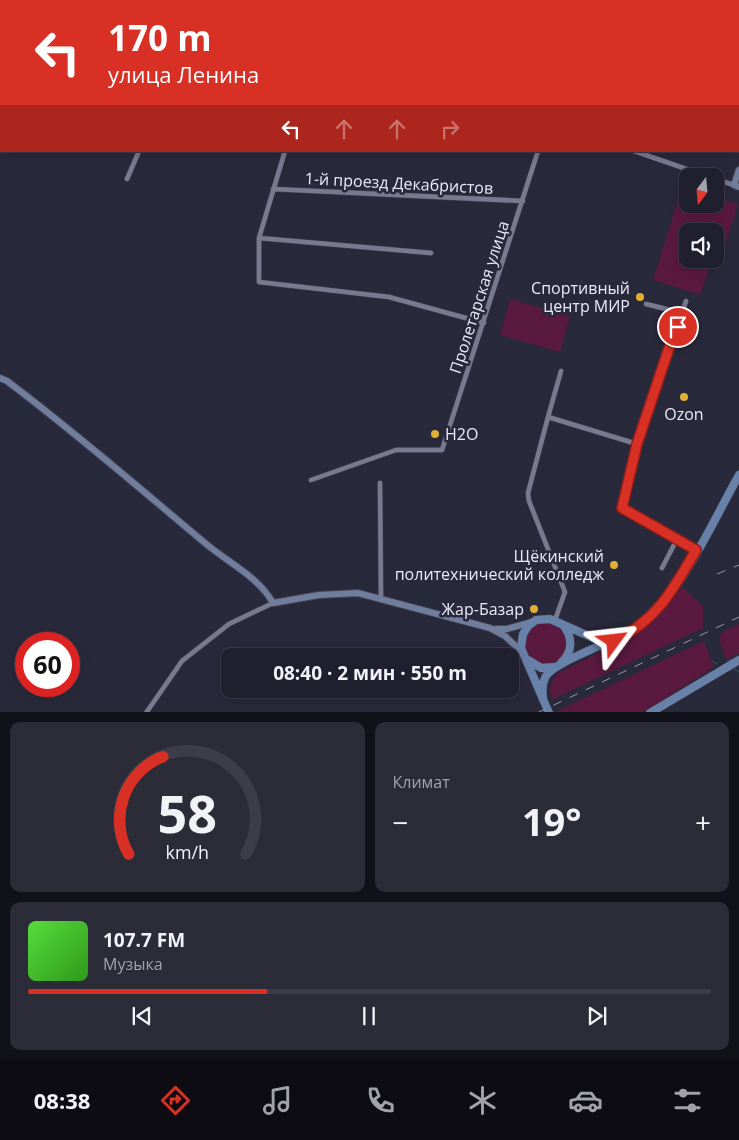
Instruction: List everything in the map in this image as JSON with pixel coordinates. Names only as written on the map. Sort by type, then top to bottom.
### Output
[{"type":"main road","points":[[524,655],[532,664],[541,668],[558,665],[607,644],[639,626],[661,606],[679,582],[739,475]]},
{"type":"main road","points":[[550,712],[524,655],[521,644],[522,634],[528,626],[536,620],[545,618],[557,621],[607,644]]},
{"type":"main road","points":[[543,698],[543,682],[546,676],[567,657],[571,643],[566,629],[557,621]]},
{"type":"main road","points":[[650,712],[739,660]]},
{"type":"street","points":[[127,180],[139,152]]},
{"type":"street","points":[[285,152],[272,190],[260,238],[259,282],[389,297],[484,323]]},
{"type":"street","name":"Пролетарская улица","points":[[311,480],[396,450],[442,450],[538,152]]},
{"type":"street","points":[[637,152],[684,168]]},
{"type":"street","points":[[724,182],[736,186],[739,170]]},
{"type":"street","name":"1-й проезд Декабристов","points":[[272,190],[523,201]]},
{"type":"street","points":[[260,238],[431,253]]},
{"type":"street","points":[[686,301],[637,444],[622,508],[696,550]]},
{"type":"street","points":[[646,304],[682,313]]},
{"type":"street","points":[[557,621],[565,592],[529,501],[532,476],[561,372]]},
{"type":"street","points":[[0,378],[7,381],[50,414],[214,550],[251,578],[273,603]]},
{"type":"street","points":[[548,416],[637,444]]},
{"type":"street","points":[[380,483],[381,598]]},
{"type":"street","points":[[662,568],[677,539]]},
{"type":"street","points":[[146,712],[182,661],[229,624],[273,603],[319,595],[358,593],[490,628],[505,636],[524,655]]},
{"type":"street","points":[[490,628],[507,628],[536,620]]},
{"type":"shaded area","points":[[679,197],[679,213],[724,213],[724,200],[738,204],[724,250],[724,223],[679,223],[679,268],[710,268],[700,295],[653,280]]},
{"type":"shaded area","points":[[510,299],[570,316],[560,352],[500,335]]},
{"type":"shaded area","points":[[682,587],[703,606],[703,628],[551,700],[550,686],[556,674],[618,643],[653,622]]},
{"type":"shaded area","points":[[550,622],[558,625],[564,631],[567,643],[564,655],[558,661],[542,664],[534,661],[528,655],[525,639],[528,631],[534,625]]},
{"type":"shaded area","points":[[739,624],[739,653],[726,660],[719,639],[722,632]]},
{"type":"shaded area","points":[[704,641],[714,667],[643,712],[555,712]]},
{"type":"waterway","points":[[727,661],[731,659]]},
{"type":"waterway","points":[[712,661],[717,664]]},
{"type":"waterway","points":[[733,668],[739,672]]},
{"type":"railway","points":[[717,574],[739,565]]},
{"type":"railway","points":[[539,712],[739,617]]},
{"type":"place","name":"Спортивный центр МИР","points":[[640,297]]},
{"type":"place","name":"Ozon","points":[[684,397]]},
{"type":"place","name":"Н2О","points":[[435,434]]},
{"type":"place","name":"Щёкинский политехнический колледж","points":[[614,565]]},
{"type":"place","name":"Жар-Базар","points":[[534,609]]},
{"type":"route","points":[[614,641],[639,626],[666,600],[679,582],[696,550],[622,508],[637,444],[646,422],[673,336],[678,327]]}]
